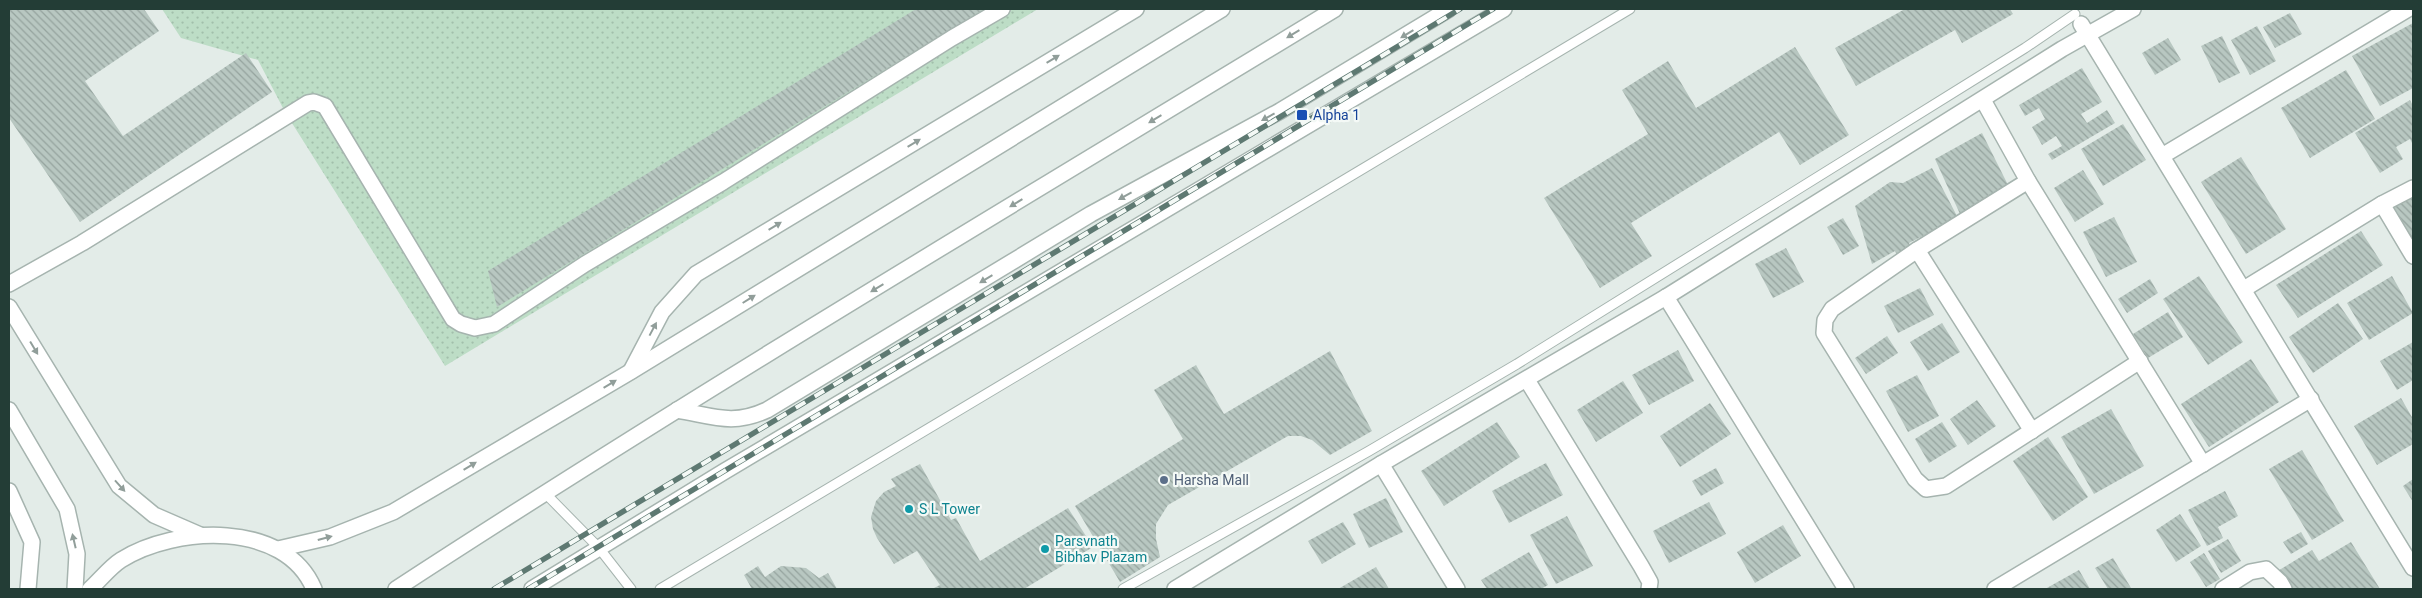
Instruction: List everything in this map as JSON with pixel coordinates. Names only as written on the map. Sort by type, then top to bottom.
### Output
[{"type":"street","points":[[9,284],[82,243],[308,103],[314,102],[325,106],[453,319],[461,324],[475,328],[494,324],[585,264],[722,182],[952,38],[1002,9]]},
{"type":"street","points":[[630,372],[662,312],[696,274],[1136,9]]},
{"type":"street","points":[[278,549],[330,538],[393,512],[630,372],[1222,9]]},
{"type":"street","points":[[396,589],[544,492],[1335,9]]},
{"type":"street","points":[[677,410],[736,420],[750,418],[768,410],[1091,214],[1280,111],[1449,9]]},
{"type":"street","points":[[532,589],[1504,9]]},
{"type":"street","points":[[1175,589],[1381,464],[1666,297],[1983,100],[2079,20],[2133,9]]},
{"type":"street","points":[[2162,156],[2408,9]]},
{"type":"street","points":[[2079,20],[2413,568]]},
{"type":"street","points":[[1983,100],[2028,181],[2204,464]]},
{"type":"street","points":[[2028,181],[1917,250],[1832,309],[1825,320],[1824,333],[1915,479],[1926,489],[1946,486],[2140,361]]},
{"type":"street","points":[[2244,289],[2382,204],[2413,188]]},
{"type":"street","points":[[2382,204],[2413,256]]},
{"type":"street","points":[[1917,250],[2032,431]]},
{"type":"street","points":[[1666,297],[1846,589]]},
{"type":"street","points":[[9,307],[119,486],[154,515],[200,535]]},
{"type":"street","points":[[1527,380],[1641,566],[1650,582],[1649,589]]},
{"type":"street","points":[[1996,589],[2311,399]]},
{"type":"street","points":[[9,410],[67,509],[77,554],[75,589]]},
{"type":"street","points":[[1381,464],[1457,589]]},
{"type":"street","points":[[9,491],[32,542],[28,589]]},
{"type":"street","points":[[90,589],[120,560],[166,540],[200,535],[238,536],[278,549],[309,576],[314,589]]},
{"type":"street","points":[[2223,589],[2250,572],[2266,569],[2280,582],[2284,589]]},
{"type":"lane","points":[[665,588],[1630,9]]},
{"type":"lane","points":[[1123,589],[1369,451],[1517,364],[2025,48],[2079,20]]},
{"type":"lane","points":[[544,492],[599,548],[631,589]]},
{"type":"green space","points":[[162,9],[1038,9],[445,366],[285,112],[258,60],[181,38]]},
{"type":"building","points":[[9,9],[144,9],[159,31],[85,81],[123,136],[246,53],[272,92],[80,222],[9,118]]},
{"type":"building","points":[[916,9],[984,9],[497,307],[488,271]]},
{"type":"building","points":[[1905,9],[2010,9],[2013,14],[1962,43],[1955,30],[1856,86],[1835,48]]},
{"type":"building","points":[[2290,13],[2302,34],[2275,48],[2263,27]]},
{"type":"building","points":[[2413,23],[2413,88],[2380,106],[2352,56]]},
{"type":"building","points":[[2257,26],[2276,61],[2250,75],[2231,40]]},
{"type":"building","points":[[2222,36],[2240,73],[2219,83],[2201,46]]},
{"type":"building","points":[[2168,38],[2181,60],[2155,75],[2142,53]]},
{"type":"building","points":[[1795,47],[1849,135],[1800,165],[1779,132],[1631,223],[1652,256],[1600,288],[1544,198],[1648,134],[1622,90],[1668,61],[1696,108]]},
{"type":"building","points":[[2082,68],[2102,102],[2081,114],[2087,123],[2107,110],[2115,123],[2052,160],[2048,154],[2062,146],[2056,136],[2042,145],[2032,127],[2045,119],[2039,108],[2025,116],[2019,105]]},
{"type":"building","points":[[2346,70],[2375,119],[2310,158],[2281,108]]},
{"type":"building","points":[[2410,100],[2413,106],[2413,145],[2410,139],[2396,147],[2403,159],[2380,173],[2355,133]]},
{"type":"building","points":[[2123,124],[2146,160],[2103,186],[2081,149]]},
{"type":"building","points":[[1982,133],[2009,187],[1960,214],[1935,159]]},
{"type":"building","points":[[2241,157],[2286,229],[2246,254],[2201,182]]},
{"type":"building","points":[[1932,168],[1958,218],[1909,243],[1912,248],[1897,255],[1895,251],[1872,264],[1855,206],[1890,182],[1903,183]]},
{"type":"building","points":[[2083,170],[2104,204],[2075,222],[2054,188]]},
{"type":"building","points":[[2413,191],[2413,251],[2389,204]]},
{"type":"building","points":[[2114,217],[2137,262],[2106,277],[2083,232]]},
{"type":"building","points":[[1843,218],[1859,246],[1843,255],[1827,227]]},
{"type":"building","points":[[2361,231],[2383,265],[2298,318],[2276,285]]},
{"type":"building","points":[[1786,248],[1804,282],[1773,298],[1755,264]]},
{"type":"building","points":[[2199,276],[2243,342],[2208,365],[2163,299]]},
{"type":"building","points":[[2392,276],[2413,313],[2369,340],[2347,303]]},
{"type":"building","points":[[2150,279],[2158,293],[2127,313],[2118,299]]},
{"type":"building","points":[[1920,288],[1934,315],[1898,333],[1884,306]]},
{"type":"building","points":[[2338,303],[2363,339],[2313,373],[2289,337]]},
{"type":"building","points":[[2168,312],[2183,337],[2148,358],[2133,334]]},
{"type":"building","points":[[1942,323],[1960,352],[1928,371],[1910,342]]},
{"type":"building","points":[[1887,336],[1898,353],[1866,374],[1855,358]]},
{"type":"building","points":[[2413,342],[2413,380],[2397,390],[2380,361]]},
{"type":"building","points":[[1678,350],[1694,381],[1649,405],[1632,375]]},
{"type":"building","name":"Harsha Mall","points":[[1330,351],[1372,431],[1330,455],[1312,440],[1301,436],[1288,436],[1168,505],[1156,524],[1156,539],[1160,557],[1120,582],[1075,506],[1183,439],[1154,390],[1196,365],[1224,414]]},
{"type":"building","points":[[2251,359],[2279,402],[2209,447],[2181,404]]},
{"type":"building","points":[[1917,375],[1939,416],[1908,432],[1886,391]]},
{"type":"building","points":[[1623,381],[1643,413],[1596,442],[1577,410]]},
{"type":"building","points":[[2401,398],[2413,419],[2413,444],[2377,465],[2354,426]]},
{"type":"building","points":[[1977,400],[1996,426],[1968,445],[1950,419]]},
{"type":"building","points":[[1710,403],[1731,434],[1680,467],[1660,436]]},
{"type":"building","points":[[2111,409],[2144,466],[2094,494],[2061,437]]},
{"type":"building","points":[[1497,422],[1520,457],[1444,506],[1421,471]]},
{"type":"building","points":[[1942,422],[1957,446],[1929,463],[1915,439]]},
{"type":"building","points":[[2048,437],[2088,497],[2053,521],[2013,461]]},
{"type":"building","points":[[2302,450],[2344,521],[2312,540],[2269,469]]},
{"type":"building","points":[[1546,463],[1563,495],[1509,523],[1492,491]]},
{"type":"building","points":[[920,464],[951,520],[956,518],[980,561],[1068,508],[1093,547],[1024,589],[932,589],[940,585],[917,551],[894,564],[877,538],[871,517],[876,501],[884,492],[896,486],[891,479]]},
{"type":"building","points":[[1716,468],[1724,483],[1701,496],[1692,481]]},
{"type":"building","points":[[2413,479],[2413,502],[2403,486]]},
{"type":"building","points":[[2225,491],[2238,516],[2218,527],[2223,538],[2207,546],[2188,510]]},
{"type":"building","points":[[1386,498],[1403,532],[1369,548],[1353,514]]},
{"type":"building","points":[[1709,502],[1726,534],[1669,563],[1653,531]]},
{"type":"building","points":[[2180,514],[2201,546],[2176,562],[2156,530]]},
{"type":"building","points":[[1567,516],[1593,566],[1556,584],[1530,535]]},
{"type":"building","points":[[1343,522],[1356,544],[1322,564],[1308,541]]},
{"type":"building","points":[[1783,525],[1801,556],[1755,583],[1737,552]]},
{"type":"building","points":[[2301,532],[2308,544],[2291,554],[2283,542]]},
{"type":"building","points":[[2228,539],[2241,561],[2221,573],[2208,551]]},
{"type":"building","points":[[2351,542],[2380,589],[2287,589],[2276,572],[2312,550],[2319,561]]},
{"type":"building","points":[[1529,552],[1548,585],[1541,589],[1487,589],[1481,580]]},
{"type":"building","points":[[2204,553],[2220,579],[2206,587],[2190,562]]},
{"type":"building","points":[[2113,558],[2131,588],[2108,589],[2095,568]]},
{"type":"building","points":[[758,566],[765,577],[781,566],[806,568],[819,578],[828,573],[837,589],[752,589],[744,575]]},
{"type":"building","points":[[1376,567],[1389,589],[1338,589]]},
{"type":"building","points":[[2079,570],[2090,589],[2045,589]]},
{"type":"railway","points":[[494,589],[1460,9]]},
{"type":"railway","points":[[528,589],[1493,9]]},
{"type":"place","name":"Alpha 1","points":[[1302,115]]},
{"type":"place","name":"Harsha Mall","points":[[1164,480]]},
{"type":"place","name":"S L Tower","points":[[909,509]]},
{"type":"place","name":"Parsvnath Bibhav Plazam","points":[[1045,549]]}]
